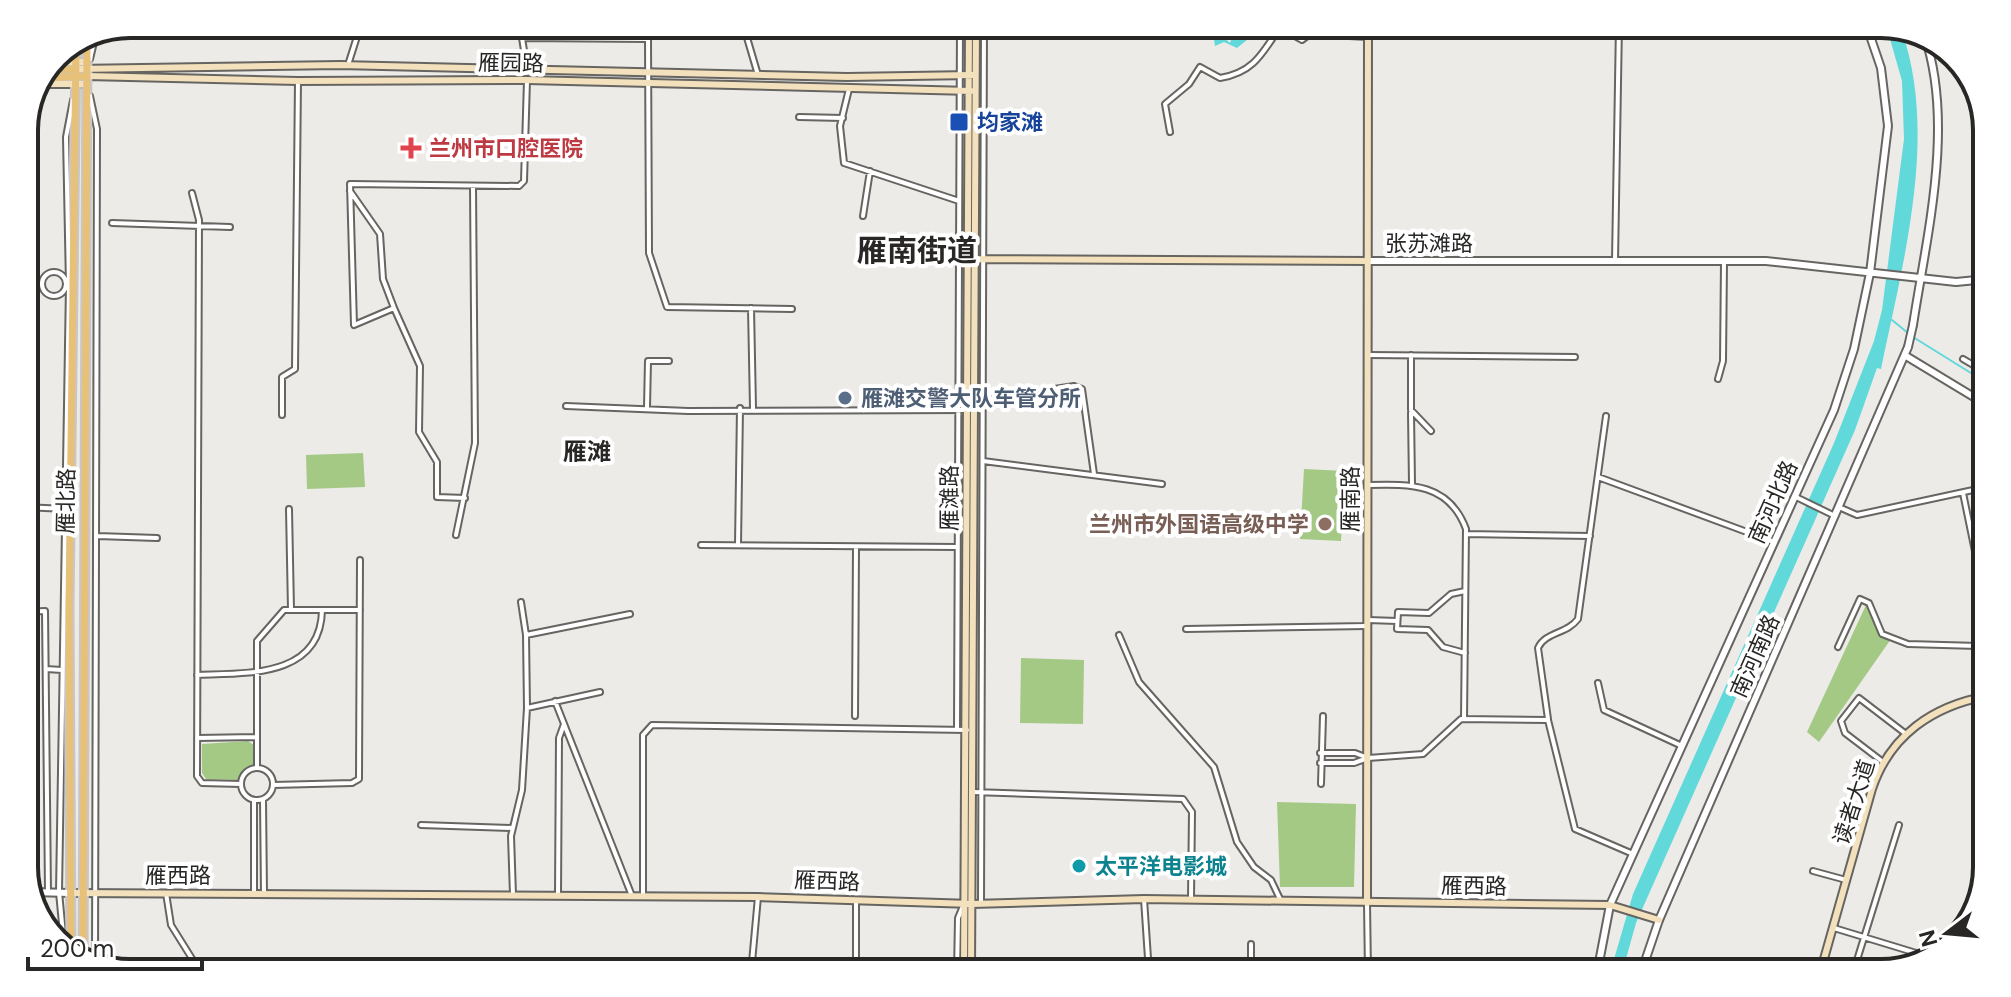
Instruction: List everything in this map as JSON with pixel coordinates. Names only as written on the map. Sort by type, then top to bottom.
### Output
[{"type":"main road","name":"雁滩路","points":[[965,959],[977,792],[970,730],[967,529],[976,259],[970,38]]},
{"type":"main road","name":"雁滩路","points":[[972,75],[975,38]]},
{"type":"main road","name":"雁南路","points":[[1367,903],[1368,38]]},
{"type":"main road","name":"雁北路","points":[[83,946],[87,49]]},
{"type":"main road","name":"雁北路","points":[[71,937],[68,509],[75,57]]},
{"type":"main road","name":"雁园路","points":[[60,71],[87,73],[348,65],[758,75],[972,75]]},
{"type":"main road","name":"雁园路","points":[[63,67],[76,73]]},
{"type":"main road","points":[[527,69],[527,80]]},
{"type":"main road","name":"雁园路","points":[[53,81],[76,73]]},
{"type":"main road","name":"雁园路","points":[[55,76],[87,73],[298,81],[527,80],[972,91]]},
{"type":"main road","name":"张苏滩路","points":[[976,259],[1368,261]]},
{"type":"main road","name":"雁滩路","points":[[970,959],[968,904],[972,410]]},
{"type":"main road","name":"读者大道","points":[[1824,959],[1872,789],[1883,762],[1906,734],[1936,712],[1973,700]]},
{"type":"main road","name":"雁西路","points":[[71,893],[758,897],[968,904],[1144,899],[1610,905],[1622,906],[1659,920]]},
{"type":"street","points":[[348,65],[357,38]]},
{"type":"street","points":[[527,69],[522,38],[648,39],[649,253],[667,307],[792,309]]},
{"type":"street","points":[[747,38],[758,75]]},
{"type":"street","name":"雁滩路","points":[[957,730],[960,38]]},
{"type":"street","name":"雁滩路","points":[[981,903],[977,792],[983,461],[976,259],[984,38]]},
{"type":"street","points":[[1170,132],[1165,104],[1189,84],[1200,67],[1220,78],[1239,73],[1262,57],[1273,38]]},
{"type":"street","points":[[1615,261],[1619,38]]},
{"type":"street","name":"南河北路","points":[[1600,959],[1610,905],[1845,382],[1870,273],[1888,126],[1881,68],[1871,38]]},
{"type":"street","points":[[93,46],[87,73],[97,129],[95,952]]},
{"type":"street","points":[[1928,51],[1936,83],[1939,136],[1920,278],[1973,280]]},
{"type":"street","points":[[394,308],[354,325],[350,184],[519,186],[524,181],[527,80]]},
{"type":"street","points":[[282,415],[282,377],[295,369],[298,81]]},
{"type":"street","points":[[849,89],[843,118],[841,155],[844,163],[959,201]]},
{"type":"street","points":[[972,91],[984,91]]},
{"type":"street","points":[[799,117],[843,118]]},
{"type":"street","points":[[863,216],[870,171]]},
{"type":"street","points":[[456,535],[475,443],[473,186]]},
{"type":"street","points":[[350,191],[380,234],[383,279],[420,366],[419,432],[437,462],[437,497],[465,498]]},
{"type":"street","points":[[192,193],[199,226],[197,776],[202,783],[241,784]]},
{"type":"street","points":[[112,223],[230,227]]},
{"type":"street","points":[[959,260],[976,259]]},
{"type":"street","name":"张苏滩路","points":[[1368,261],[1766,261],[1920,278]]},
{"type":"street","points":[[1718,379],[1723,361],[1724,261]]},
{"type":"street","points":[[42,284],[46,275],[54,272],[70,284],[86,286]]},
{"type":"street","name":"南河南路","points":[[1646,959],[1659,920],[1906,356],[1920,278]]},
{"type":"street","points":[[42,284],[46,292],[54,296],[70,284]]},
{"type":"street","points":[[751,308],[753,408]]},
{"type":"street","points":[[1368,355],[1575,357]]},
{"type":"street","points":[[1411,355],[1412,484]]},
{"type":"street","points":[[1906,356],[1973,397]]},
{"type":"street","points":[[1963,359],[1973,365]]},
{"type":"street","points":[[647,407],[648,361],[669,361]]},
{"type":"street","points":[[982,400],[1074,386],[1082,389],[1094,474]]},
{"type":"street","points":[[566,406],[688,411],[740,408],[972,410]]},
{"type":"street","points":[[738,545],[740,408]]},
{"type":"street","points":[[1411,410],[1431,431]]},
{"type":"street","points":[[1606,416],[1578,619],[1568,629],[1545,638],[1538,648],[1548,720],[1575,829],[1633,854]]},
{"type":"street","points":[[983,461],[1162,484]]},
{"type":"street","points":[[1598,477],[1774,542]]},
{"type":"street","points":[[1368,485],[1412,484],[1433,489],[1460,514],[1466,534],[1464,719]]},
{"type":"street","points":[[1841,508],[1857,515],[1973,490]]},
{"type":"street","points":[[1963,493],[1973,542]]},
{"type":"street","points":[[1795,496],[1837,517]]},
{"type":"street","points":[[38,508],[68,509],[59,892],[63,930]]},
{"type":"street","points":[[289,509],[291,610]]},
{"type":"street","points":[[957,529],[967,529]]},
{"type":"street","points":[[1466,534],[1590,536]]},
{"type":"street","points":[[97,536],[157,538]]},
{"type":"street","points":[[701,545],[957,547]]},
{"type":"street","points":[[855,716],[856,547]]},
{"type":"street","points":[[273,785],[352,783],[359,779],[360,560]]},
{"type":"street","points":[[1465,591],[1451,594],[1429,613],[1398,612],[1397,621],[1397,629],[1428,630],[1443,647],[1465,653]]},
{"type":"street","points":[[1838,647],[1860,599],[1869,603],[1882,634],[1908,644],[1973,646]]},
{"type":"street","points":[[513,895],[512,828],[522,790],[527,708],[526,635],[521,602]]},
{"type":"street","points":[[257,768],[257,641],[284,610],[360,610]]},
{"type":"street","points":[[197,675],[255,673],[282,668],[309,650],[322,624],[322,610]]},
{"type":"street","points":[[38,611],[45,611],[48,892]]},
{"type":"street","points":[[526,635],[630,614]]},
{"type":"street","points":[[1186,629],[1397,621]]},
{"type":"street","points":[[1119,635],[1139,682],[1214,767],[1237,842],[1254,867],[1271,880],[1280,902]]},
{"type":"street","points":[[46,669],[62,670]]},
{"type":"street","points":[[1598,683],[1604,710],[1682,746]]},
{"type":"street","points":[[527,708],[600,692]]},
{"type":"street","points":[[1883,762],[1845,733],[1841,721],[1859,698],[1906,734]]},
{"type":"street","points":[[555,701],[632,896]]},
{"type":"street","points":[[1321,784],[1323,716]]},
{"type":"street","points":[[1320,763],[1354,763],[1368,758],[1423,754],[1464,719],[1548,720]]},
{"type":"street","points":[[558,896],[559,738],[564,724]]},
{"type":"street","points":[[643,896],[643,735],[652,725],[970,730]]},
{"type":"street","points":[[197,738],[256,737]]},
{"type":"street","points":[[1320,753],[1355,753],[1368,758]]},
{"type":"street","points":[[263,799],[254,800],[244,794],[241,784],[248,771],[257,768],[270,775],[273,785]]},
{"type":"street","points":[[264,894],[263,799],[273,785]]},
{"type":"street","points":[[977,792],[1183,799],[1192,812],[1191,901]]},
{"type":"street","points":[[254,800],[254,894]]},
{"type":"street","points":[[421,825],[512,828]]},
{"type":"street","points":[[1858,959],[1899,825]]},
{"type":"street","points":[[1813,871],[1848,880]]},
{"type":"street","name":"雁西路","points":[[42,892],[71,893]]},
{"type":"street","points":[[166,893],[171,925],[192,959]]},
{"type":"street","points":[[752,959],[758,897]]},
{"type":"street","points":[[1144,899],[1148,959]]},
{"type":"street","points":[[856,900],[856,959]]},
{"type":"street","name":"雁南路","points":[[1367,903],[1368,959]]},
{"type":"street","points":[[957,959],[958,918],[968,904]]},
{"type":"street","points":[[1834,928],[1915,953]]},
{"type":"street","points":[[1251,944],[1251,959]]},
{"type":"green space","points":[[363,453],[365,487],[307,489],[306,455]]},
{"type":"green space","points":[[1304,469],[1345,471],[1341,541],[1300,539]]},
{"type":"green space","points":[[1866,605],[1891,639],[1819,742],[1807,732]]},
{"type":"green space","points":[[1021,658],[1084,660],[1083,724],[1020,723]]},
{"type":"green space","points":[[248,741],[255,746],[255,763],[239,780],[206,779],[202,773],[202,744]]},
{"type":"green space","points":[[1277,802],[1356,804],[1354,887],[1280,887]]},
{"type":"water","points":[[1214,38],[1224,38],[1230,43],[1232,38],[1249,38],[1237,48],[1224,42],[1215,46]]},
{"type":"water","points":[[1890,39],[1904,41],[1912,69],[1917,111],[1917,155],[1907,242],[1881,369],[1877,368],[1855,430],[1636,923],[1626,959],[1614,959],[1633,894],[1834,443],[1874,341],[1882,310],[1904,139],[1902,81]]},
{"type":"waterway","points":[[1892,320],[1908,333]]},
{"type":"waterway","points":[[1913,337],[1973,374]]},
{"type":"place","name":"均家滩","points":[[959,122]]},
{"type":"place","name":"兰州市口腔医院","points":[[411,148]]},
{"type":"place","name":"雁滩交警大队车管分所","points":[[845,398]]},
{"type":"place","name":"兰州市外国语高级中学","points":[[1325,524]]},
{"type":"place","name":"太平洋电影城","points":[[1079,866]]},
{"type":"district","name":"雁南街道","points":[[917,250]]},
{"type":"district","name":"雁滩","points":[[587,451]]}]
